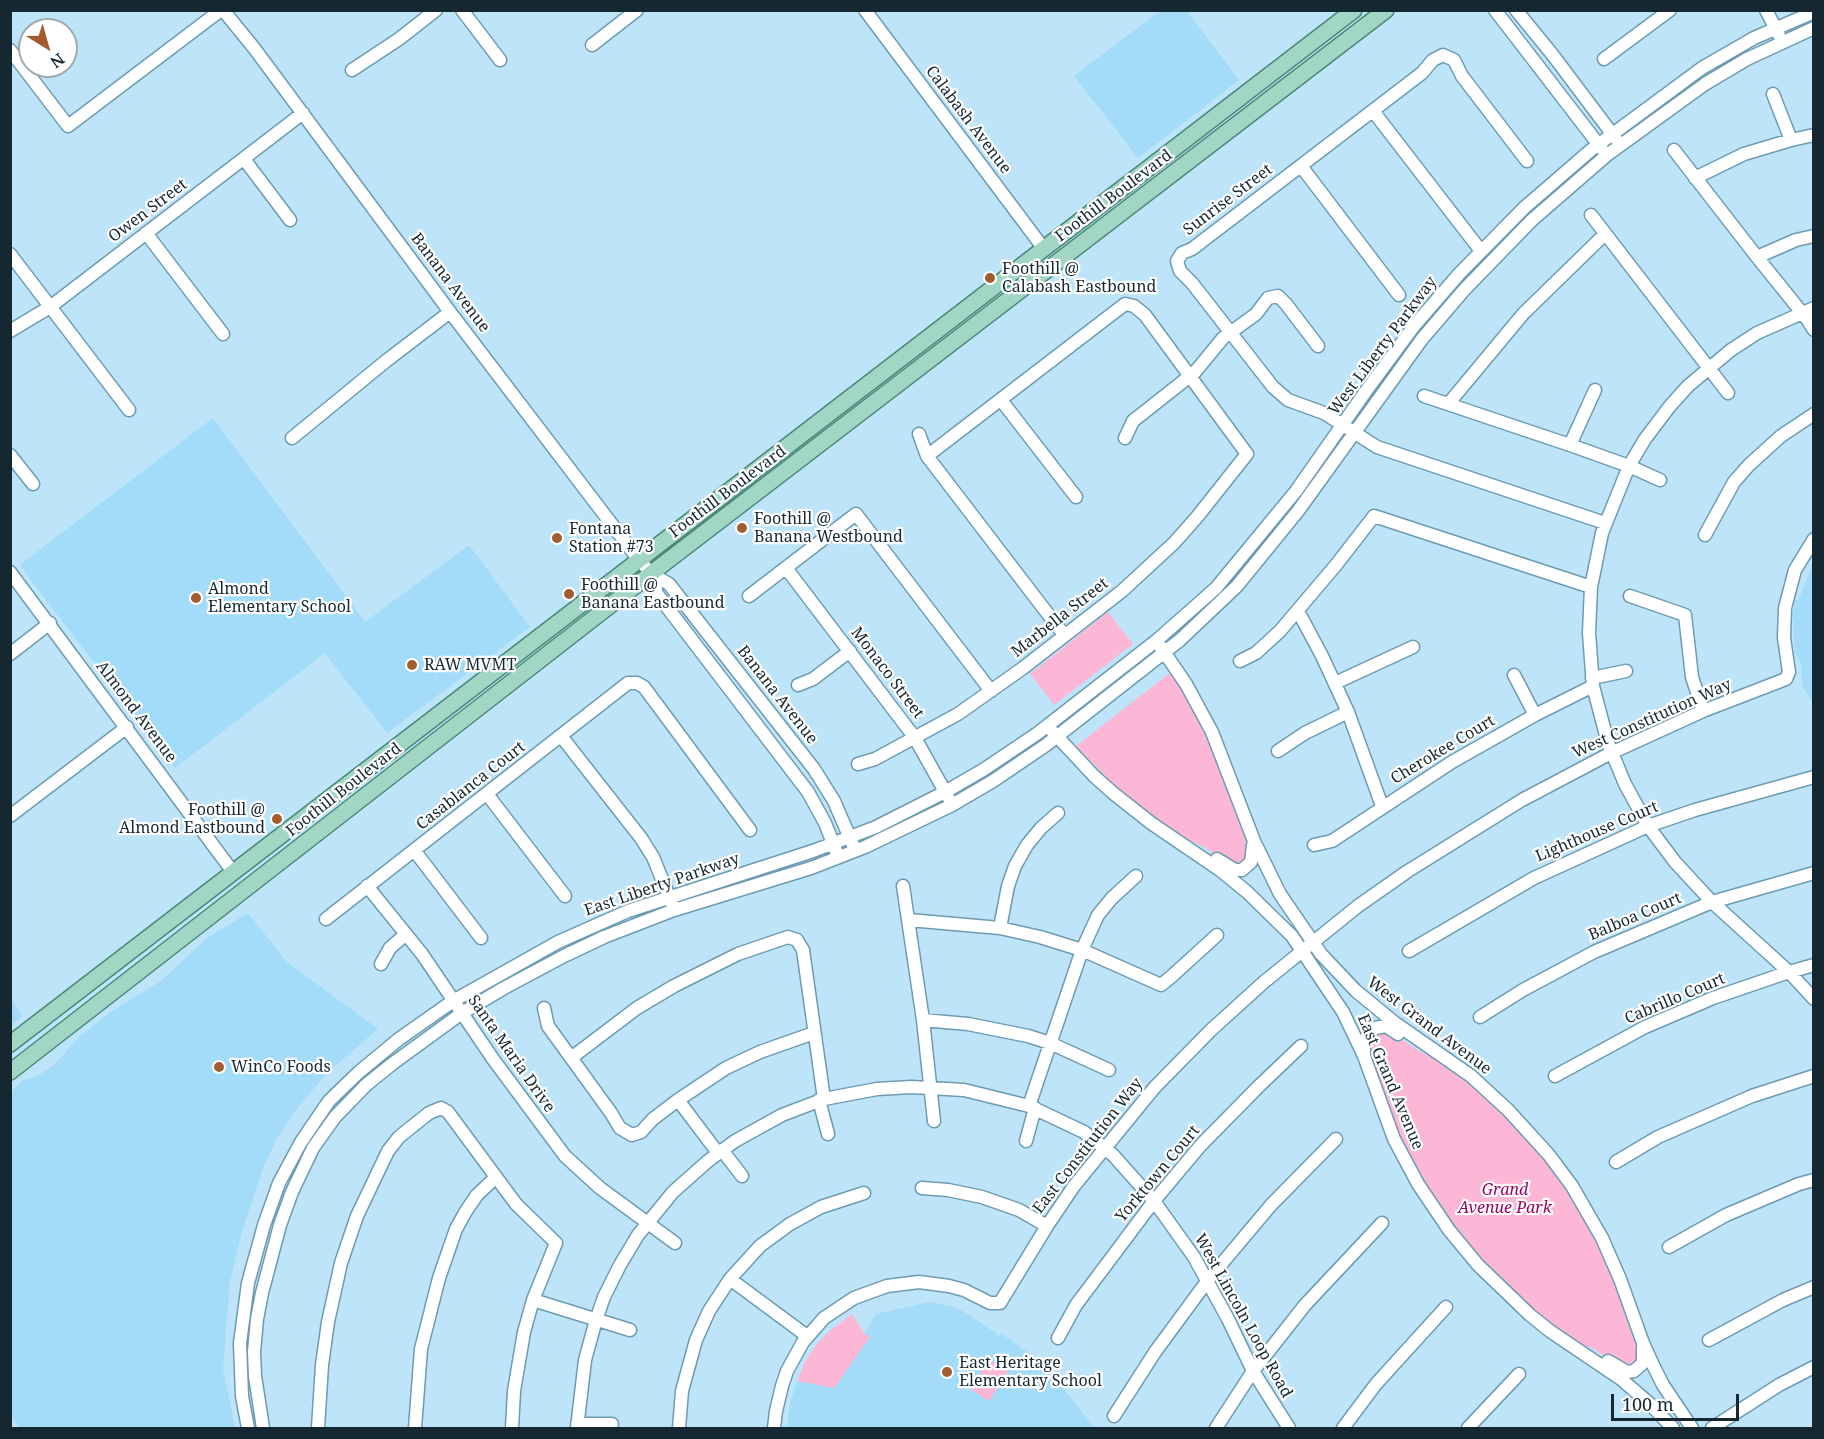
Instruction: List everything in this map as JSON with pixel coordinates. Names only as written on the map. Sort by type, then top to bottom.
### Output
[{"type":"main road","name":"Foothill Boulevard","points":[[10,1044],[1354,10]]},
{"type":"main road","name":"Foothill Boulevard","points":[[10,1072],[652,574],[1386,10]]},
{"type":"main road","points":[[90,1010],[85,1003],[88,995],[137,957],[150,938]]},
{"type":"street","name":"Banana Avenue","points":[[222,10],[254,48],[450,312],[639,560],[652,574],[669,584],[814,769],[834,801],[856,851]]},
{"type":"street","points":[[10,50],[68,126],[222,10]]},
{"type":"street","points":[[352,70],[399,39],[436,10]]},
{"type":"street","points":[[462,10],[500,60]]},
{"type":"street","points":[[592,45],[637,10]]},
{"type":"street","name":"Calabash Avenue","points":[[865,10],[1044,249]]},
{"type":"street","points":[[1495,10],[1607,155]]},
{"type":"street","points":[[1516,10],[1621,144]]},
{"type":"street","points":[[1604,59],[1670,10]]},
{"type":"street","points":[[1766,10],[1782,41]]},
{"type":"street","name":"West Liberty Parkway","points":[[1048,725],[1156,641],[1216,588],[1296,491],[1376,376],[1414,326],[1481,250],[1532,201],[1612,133],[1702,68],[1775,28],[1814,12]]},
{"type":"street","name":"West Liberty Parkway","points":[[1057,737],[1165,653],[1213,611],[1252,568],[1298,511],[1405,362],[1464,290],[1519,232],[1607,155],[1704,84],[1782,41],[1814,28]]},
{"type":"street","name":"Sunrise Street","points":[[1527,161],[1462,76],[1454,60],[1443,55],[1433,60],[1422,73],[1192,249],[1182,253],[1177,261],[1180,271],[1273,387],[1288,400],[1324,413],[1377,447],[1605,523]]},
{"type":"street","points":[[1773,94],[1791,140]]},
{"type":"street","points":[[1373,111],[1481,250]]},
{"type":"street","name":"Owen Street","points":[[10,331],[50,307],[303,113]]},
{"type":"street","points":[[1695,178],[1744,154],[1814,135]]},
{"type":"street","points":[[1674,150],[1814,330]]},
{"type":"street","points":[[244,159],[290,220]]},
{"type":"street","points":[[1301,166],[1399,295]]},
{"type":"street","points":[[1591,216],[1728,393]]},
{"type":"street","points":[[146,233],[223,334]]},
{"type":"street","points":[[1449,403],[1523,314],[1604,235]]},
{"type":"street","points":[[1756,257],[1796,240],[1814,236]]},
{"type":"street","points":[[10,254],[129,410]]},
{"type":"street","points":[[1125,438],[1133,421],[1189,377],[1204,363],[1223,338],[1256,314],[1268,298],[1278,296],[1318,346]]},
{"type":"street","points":[[927,456],[1125,304],[1134,306],[1144,315],[1189,377]]},
{"type":"street","points":[[1814,308],[1757,333],[1731,350],[1707,368],[1670,406],[1629,466],[1605,523],[1591,587],[1589,633],[1593,682],[1611,753],[1648,826],[1675,862],[1712,902],[1789,972],[1814,999]]},
{"type":"street","points":[[292,438],[450,312]]},
{"type":"street","name":"Marbella Street","points":[[858,764],[875,759],[915,738],[958,714],[991,691],[1122,591],[1197,517],[1247,454],[1189,377]]},
{"type":"street","points":[[1570,445],[1595,390]]},
{"type":"street","points":[[1424,396],[1570,445],[1629,466],[1660,480]]},
{"type":"street","points":[[1001,400],[1076,497]]},
{"type":"street","points":[[1706,535],[1734,482],[1749,465],[1780,436],[1809,417],[1814,431]]},
{"type":"street","points":[[920,434],[927,456],[1064,635]]},
{"type":"street","points":[[10,455],[33,484]]},
{"type":"street","points":[[749,596],[856,514],[991,691]]},
{"type":"street","points":[[1240,661],[1256,653],[1298,611],[1374,516],[1591,587]]},
{"type":"street","name":"West Constitution Way","points":[[1408,871],[1522,800],[1611,753],[1703,711],[1782,681],[1788,676],[1789,667],[1784,638],[1785,608],[1795,570],[1814,539]]},
{"type":"street","name":"Monaco Street","points":[[786,568],[915,738],[952,805]]},
{"type":"street","name":"Almond Avenue","points":[[10,572],[234,872]]},
{"type":"street","name":"Banana Avenue","points":[[652,574],[657,594],[807,792],[839,858]]},
{"type":"street","points":[[1630,596],[1685,615],[1692,677],[1703,711]]},
{"type":"street","points":[[1298,611],[1348,712],[1383,806]]},
{"type":"street","points":[[10,654],[50,623]]},
{"type":"street","name":"West Grand Avenue","points":[[1156,641],[1196,701],[1212,732],[1254,842],[1280,894],[1323,956],[1356,991],[1471,1076],[1508,1110],[1549,1155],[1592,1220],[1611,1256],[1643,1343],[1663,1385],[1692,1428]]},
{"type":"street","points":[[1335,683],[1413,647]]},
{"type":"street","points":[[798,685],[813,679],[850,651]]},
{"type":"street","name":"Cherokee Court","points":[[1314,845],[1332,841],[1452,762],[1593,682],[1626,671]]},
{"type":"street","points":[[1514,675],[1535,715]]},
{"type":"street","name":"Casablanca Court","points":[[326,919],[628,683],[637,683],[644,687],[750,830]]},
{"type":"street","points":[[1278,752],[1305,733],[1348,712]]},
{"type":"street","name":"East Liberty Parkway","points":[[248,1428],[240,1369],[242,1324],[253,1263],[285,1169],[309,1129],[342,1088],[399,1039],[453,1001],[558,942],[617,916],[669,897],[850,837],[945,792],[983,770],[1048,725]]},
{"type":"street","name":"East Grand Avenue","points":[[1048,725],[1094,776],[1133,809],[1201,856],[1247,892],[1292,936],[1343,1011],[1364,1056],[1395,1139],[1418,1184],[1449,1230],[1504,1292],[1550,1331],[1635,1390],[1673,1428]]},
{"type":"street","points":[[10,816],[127,727]]},
{"type":"street","points":[[561,736],[641,838],[653,857],[674,910]]},
{"type":"street","name":"East Liberty Parkway","points":[[263,1428],[255,1376],[254,1352],[257,1319],[283,1216],[314,1148],[335,1118],[366,1085],[462,1013],[572,951],[674,910],[856,851],[952,805],[1001,776],[1057,737]]},
{"type":"street","name":"Lighthouse Court","points":[[1409,951],[1534,878],[1648,826],[1695,810],[1814,777]]},
{"type":"street","points":[[487,794],[565,896]]},
{"type":"street","points":[[1000,928],[1008,886],[1015,866],[1027,845],[1058,813]]},
{"type":"street","points":[[1201,856],[1213,857],[1235,870],[1242,870],[1251,862],[1254,842]]},
{"type":"street","points":[[414,850],[481,938]]},
{"type":"street","name":"East Constitution Way","points":[[774,1428],[782,1386],[794,1357],[807,1336],[824,1318],[848,1301],[895,1284],[935,1283],[964,1290],[990,1304],[1000,1303],[1074,1186],[1155,1087],[1210,1030],[1264,982],[1358,906],[1408,871]]},
{"type":"street","name":"Balboa Court","points":[[1480,1017],[1523,990],[1594,952],[1712,902],[1814,873]]},
{"type":"street","points":[[1026,1141],[1032,1107],[1050,1042],[1082,950],[1098,915],[1112,898],[1136,876]]},
{"type":"street","name":"Santa Maria Drive","points":[[367,886],[406,934],[493,1059],[565,1156],[600,1188],[675,1243]]},
{"type":"street","points":[[903,886],[923,1020],[934,1121]]},
{"type":"street","points":[[909,920],[1000,928],[1082,950],[1161,985],[1217,934]]},
{"type":"street","points":[[381,964],[390,948],[406,934]]},
{"type":"street","points":[[571,1058],[637,1008],[705,969],[738,954],[788,937],[797,940],[803,950],[821,1100],[828,1134]]},
{"type":"street","name":"Cabrillo Court","points":[[1555,1076],[1645,1027],[1713,998],[1789,972],[1814,966]]},
{"type":"street","points":[[544,1008],[548,1026],[620,1128],[632,1135],[641,1132],[653,1119],[678,1100],[726,1068],[760,1052],[814,1033]]},
{"type":"street","points":[[923,1020],[968,1024],[1050,1042],[1109,1070]]},
{"type":"street","points":[[1364,1056],[1364,1042],[1379,1027],[1386,1026],[1406,1038],[1422,1041]]},
{"type":"street","name":"Yorktown Court","points":[[1058,1338],[1076,1305],[1154,1201],[1201,1145],[1301,1047]]},
{"type":"street","points":[[1616,1162],[1659,1137],[1752,1096],[1814,1076]]},
{"type":"street","name":"West Lincoln Loop Road","points":[[577,1426],[584,1367],[596,1320],[615,1276],[646,1223],[685,1181],[720,1151],[756,1128],[821,1100],[877,1089],[931,1087],[964,1090],[1032,1107],[1084,1132],[1124,1165],[1154,1201],[1194,1257],[1254,1371],[1289,1428]]},
{"type":"street","points":[[678,1100],[742,1176]]},
{"type":"street","points":[[318,1428],[322,1365],[328,1322],[341,1263],[357,1216],[388,1151],[399,1137],[432,1111],[441,1108],[448,1112],[495,1178],[525,1215],[556,1244],[533,1300],[519,1357],[513,1399],[512,1428]]},
{"type":"street","points":[[1114,1416],[1155,1352],[1208,1280],[1271,1205],[1336,1139]]},
{"type":"street","points":[[415,1428],[421,1349],[439,1278],[456,1229],[466,1211],[477,1195],[495,1178]]},
{"type":"street","points":[[1669,1247],[1726,1215],[1799,1184],[1814,1180]]},
{"type":"street","points":[[922,1188],[948,1190],[982,1197],[1018,1210],[1047,1226]]},
{"type":"street","points":[[679,1428],[682,1391],[696,1340],[709,1311],[730,1280],[755,1251],[790,1224],[821,1207],[864,1193]]},
{"type":"street","points":[[1216,1428],[1254,1371],[1305,1305],[1382,1223]]},
{"type":"street","points":[[730,1280],[807,1336]]},
{"type":"street","points":[[1709,1340],[1783,1300],[1814,1287]]},
{"type":"street","points":[[533,1300],[630,1330]]},
{"type":"street","points":[[1343,1428],[1376,1384],[1446,1307]]},
{"type":"street","points":[[1587,1355],[1602,1358],[1630,1372],[1643,1363],[1643,1343]]},
{"type":"street","points":[[1712,1428],[1779,1385],[1814,1367]]},
{"type":"street","points":[[1468,1428],[1519,1374]]},
{"type":"street","points":[[577,1426],[612,1424]]},
{"type":"shaded area","points":[[1186,10],[1239,80],[1138,158],[1074,76],[1160,11]]},
{"type":"shaded area","name":"Almond Elementary School","points":[[213,418],[365,622],[469,545],[530,627],[387,733],[325,653],[175,768],[26,574],[21,564]]},
{"type":"shaded area","points":[[1813,563],[1813,703],[1802,686],[1801,662],[1795,653],[1793,615],[1795,600],[1798,600],[1801,594]]},
{"type":"shaded area","points":[[248,913],[287,962],[378,1029],[326,1074],[297,1109],[277,1138],[263,1168],[243,1228],[230,1281],[223,1369],[235,1428],[20,1428],[10,1416],[11,1092],[23,1080],[34,1078],[54,1065],[78,1038],[109,1013],[161,981],[206,939]]},
{"type":"shaded area","points":[[11,999],[23,1016],[11,1025]]},
{"type":"shaded area","name":"East Heritage Elementary School","points":[[930,1302],[954,1307],[966,1313],[1030,1354],[1059,1383],[1095,1428],[787,1428],[790,1403],[797,1381],[834,1388],[869,1337],[864,1333],[876,1314]]},
{"type":"green space","points":[[1108,612],[1133,644],[1054,705],[1030,674]]},
{"type":"green space","points":[[1171,672],[1184,691],[1216,754],[1249,848],[1248,858],[1240,864],[1229,863],[1204,847],[1180,836],[1121,792],[1076,746]]},
{"type":"green space","name":"Grand Avenue Park","points":[[1391,1032],[1419,1051],[1446,1064],[1481,1092],[1546,1160],[1568,1191],[1612,1273],[1640,1351],[1638,1361],[1631,1367],[1620,1367],[1594,1349],[1568,1339],[1500,1279],[1439,1207],[1400,1136],[1370,1054],[1370,1043],[1375,1034]]},
{"type":"green space","points":[[852,1314],[864,1333],[870,1337],[834,1388],[797,1381],[806,1360],[816,1345],[828,1332]]},
{"type":"green space","points":[[989,1360],[1008,1372],[989,1401],[970,1389]]},
{"type":"place","name":"Foothill @ Calabash Eastbound","points":[[990,278]]},
{"type":"place","name":"Foothill @ Banana Westbound","points":[[742,528]]},
{"type":"place","name":"Fontana Station #73","points":[[557,538]]},
{"type":"place","name":"Foothill @ Banana Eastbound","points":[[569,594]]},
{"type":"place","name":"Almond Elementary School","points":[[196,598]]},
{"type":"place","name":"RAW MVMT","points":[[412,665]]},
{"type":"place","name":"Foothill @ Almond Eastbound","points":[[277,819]]},
{"type":"place","name":"WinCo Foods","points":[[219,1067]]},
{"type":"place","name":"East Heritage Elementary School","points":[[947,1372]]}]
